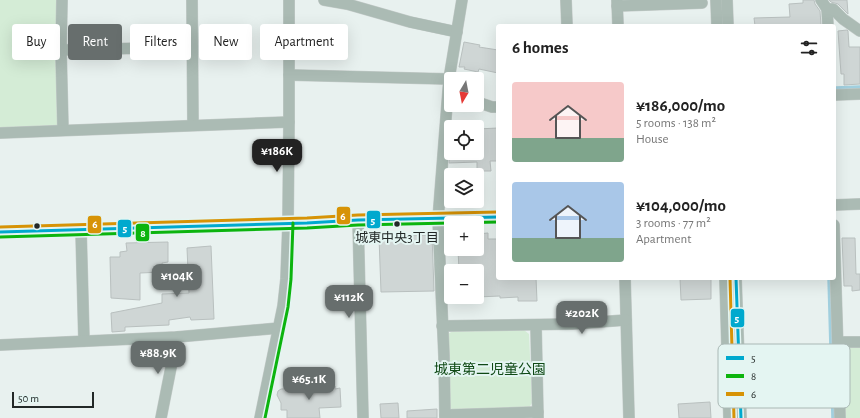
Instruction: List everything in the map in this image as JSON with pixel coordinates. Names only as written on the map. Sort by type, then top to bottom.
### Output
[{"type":"street","points":[[62,0],[61,50],[63,130]]},
{"type":"street","points":[[192,0],[193,125]]},
{"type":"street","points":[[260,418],[284,306],[286,279],[288,223],[289,0]]},
{"type":"street","points":[[324,0],[347,4],[410,22],[457,32]]},
{"type":"street","points":[[450,72],[462,0]]},
{"type":"street","points":[[566,0],[567,24]]},
{"type":"street","points":[[716,0],[717,24]]},
{"type":"street","points":[[727,0],[728,24]]},
{"type":"street","points":[[618,24],[617,3],[702,3]]},
{"type":"street","points":[[824,4],[828,24]]},
{"type":"street","points":[[824,4],[860,31]]},
{"type":"street","points":[[61,50],[192,47]]},
{"type":"street","points":[[289,75],[444,79]]},
{"type":"street","points":[[836,95],[860,94]]},
{"type":"street","points":[[484,104],[496,107]]},
{"type":"street","points":[[448,112],[438,219],[445,416],[538,415],[536,325]]},
{"type":"street","points":[[0,133],[289,122]]},
{"type":"street","points":[[836,205],[860,204]]},
{"type":"street","points":[[0,232],[358,220],[496,217]]},
{"type":"street","points":[[358,220],[363,418]]},
{"type":"street","points":[[81,230],[84,341]]},
{"type":"street","points":[[625,280],[629,418]]},
{"type":"street","points":[[725,280],[727,344]]},
{"type":"street","points":[[736,280],[738,344]]},
{"type":"street","points":[[836,280],[838,342],[860,342]]},
{"type":"street","points":[[442,326],[572,324],[626,320]]},
{"type":"street","points":[[0,345],[177,336],[279,328]]},
{"type":"street","points":[[161,418],[177,336]]},
{"type":"street","points":[[729,408],[729,418]]},
{"type":"street","points":[[741,408],[741,418]]},
{"type":"street","points":[[840,408],[840,418]]},
{"type":"green space","points":[[0,0],[56,0],[56,24],[12,24],[12,60],[56,60],[57,127],[0,127]]},
{"type":"green space","name":"城東第二児童公園","points":[[524,330],[529,334],[532,403],[528,409],[455,411],[449,407],[448,334],[453,331]]},
{"type":"green space","points":[[860,344],[860,418],[844,418],[844,408],[850,408],[850,345]]},
{"type":"building","points":[[803,0],[814,0],[820,11],[821,24],[755,24],[754,18],[790,17],[789,4],[803,3]]},
{"type":"building","points":[[829,0],[847,0],[848,14],[838,4]]},
{"type":"building","points":[[847,30],[849,47],[860,47],[860,84],[844,85],[844,74],[841,74],[838,31]]},
{"type":"building","points":[[464,42],[480,45],[479,47],[496,50],[496,73],[479,69],[478,72],[464,69],[465,67],[459,67]]},
{"type":"building","points":[[496,128],[496,161],[490,161],[491,171],[484,171],[484,168],[477,168],[477,162],[449,163],[449,160],[484,160],[484,129]]},
{"type":"building","points":[[484,233],[488,233],[488,239],[496,239],[496,280],[536,280],[537,301],[518,301],[518,297],[484,297],[484,264],[459,264],[458,256],[484,256]]},
{"type":"building","points":[[432,235],[434,291],[381,292],[379,237]]},
{"type":"building","points":[[842,238],[855,238],[856,274],[860,274],[860,290],[852,291],[852,286],[844,286]]},
{"type":"building","points":[[168,242],[168,262],[162,263],[163,272],[140,273],[140,300],[111,298],[110,257],[120,257],[120,252],[127,251],[126,243]]},
{"type":"building","points":[[211,246],[214,319],[191,320],[190,317],[169,320],[169,325],[125,327],[125,331],[112,332],[111,313],[162,303],[162,294],[189,293],[187,248]]},
{"type":"building","points":[[680,280],[711,280],[711,299],[681,300]]},
{"type":"building","points":[[335,386],[335,389],[340,388],[341,407],[319,408],[320,418],[287,418],[287,410],[281,410],[281,403],[277,395],[278,391],[281,389]]},
{"type":"building","points":[[710,402],[711,418],[679,418],[678,404]]},
{"type":"building","points":[[398,403],[399,418],[381,418],[380,404]]},
{"type":"building","points":[[437,409],[437,418],[407,418],[407,411]]},
{"type":"waterway","points":[[836,88],[860,87]]},
{"type":"waterway","points":[[829,280],[831,344]]},
{"type":"waterway","points":[[833,408],[833,418]]},
{"type":"transit line","name":"6","points":[[0,227],[307,218],[358,215],[496,212]]},
{"type":"transit line","name":"5","points":[[0,232],[307,223],[358,220],[496,217]]},
{"type":"transit line","name":"8","points":[[484,222],[496,222]]},
{"type":"transit line","name":"8","points":[[265,418],[288,307],[291,279],[293,223]]},
{"type":"transit line","name":"8","points":[[0,237],[444,223]]},
{"type":"transit line","name":"6","points":[[730,280],[732,344]]},
{"type":"transit line","name":"5","points":[[736,280],[738,344]]},
{"type":"transit line","name":"6","points":[[734,408],[734,418]]},
{"type":"transit line","name":"5","points":[[741,408],[741,418]]},
{"type":"place","name":"城東中央3丁目","points":[[397,224]]}]
